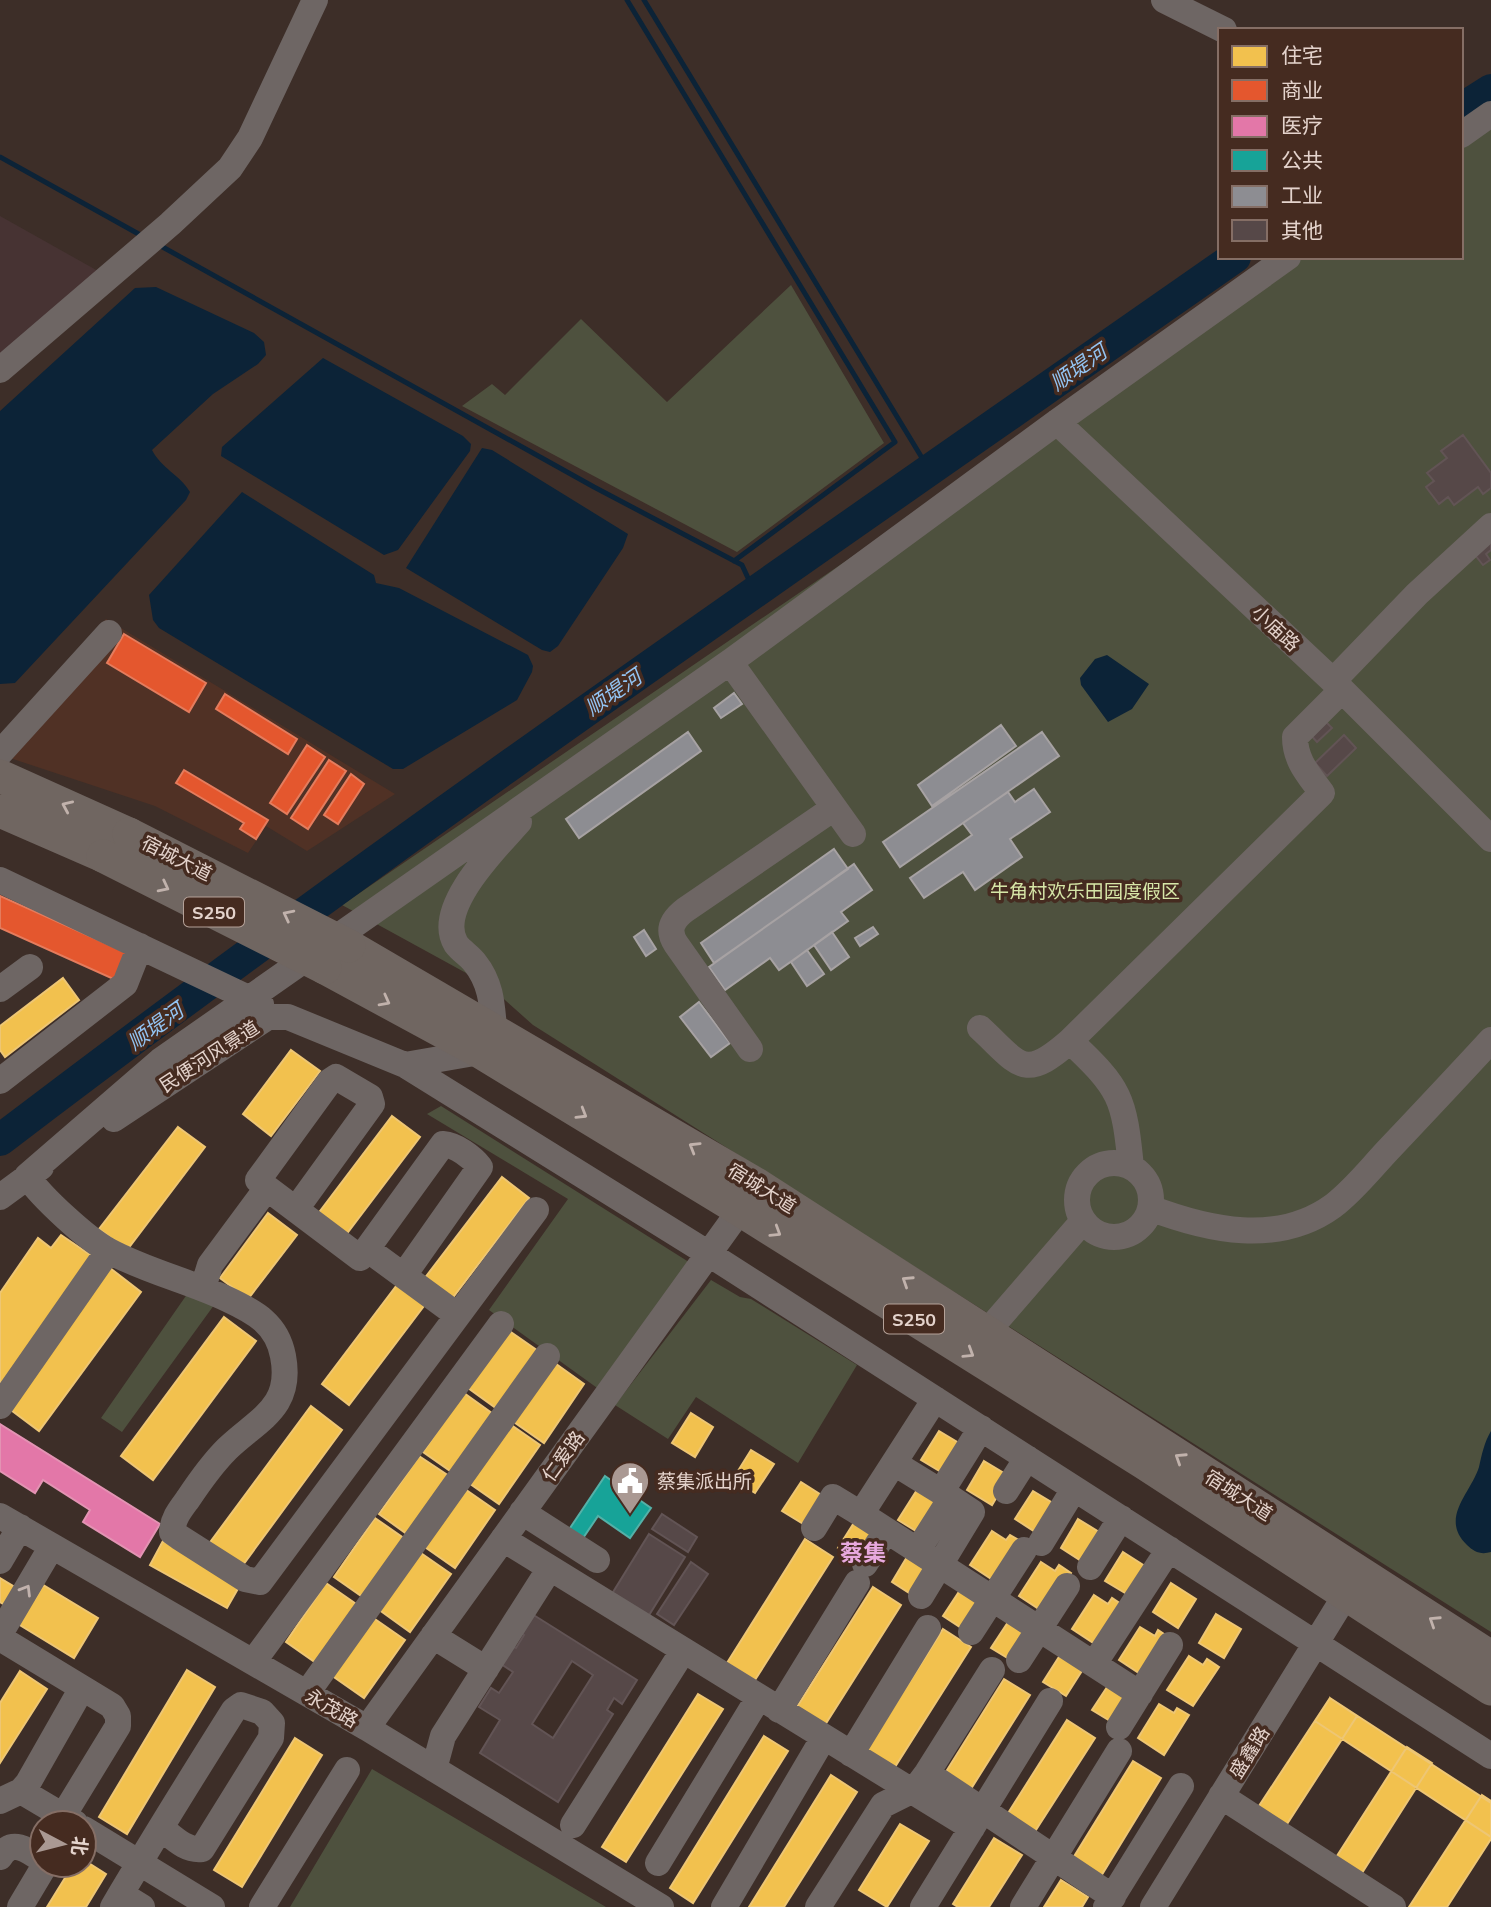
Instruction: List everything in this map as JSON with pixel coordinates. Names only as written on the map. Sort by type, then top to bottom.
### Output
[{"type":"main road","name":"宿城大道","points":[[0,776],[129,834],[349,946],[487,1040],[749,1197],[986,1333],[1491,1657]]},
{"type":"main road","name":"宿城大道","points":[[0,811],[103,856],[325,968],[487,1040]]},
{"type":"main road","name":"宿城大道","points":[[749,1197],[1345,1597],[1491,1689]]},
{"type":"street","points":[[0,370],[151,241],[230,168],[250,138],[315,0]]},
{"type":"street","points":[[1164,0],[1220,28]]},
{"type":"street","points":[[1463,134],[1491,114]]},
{"type":"street","points":[[536,1210],[260,1582],[245,1579],[172,1532],[173,1521],[202,1477],[228,1448],[272,1411],[285,1386],[285,1366],[274,1330],[244,1307],[108,1251],[38,1193],[27,1177],[160,1061],[730,662],[1057,422],[1285,259]]},
{"type":"street","name":"小庙路","points":[[1057,422],[1338,686],[1491,839]]},
{"type":"street","points":[[980,1028],[1016,1062],[1028,1066],[1048,1061],[1322,793],[1300,763],[1295,750],[1295,737],[1417,594],[1491,526]]},
{"type":"street","points":[[0,753],[109,633]]},
{"type":"street","points":[[730,662],[853,834]]},
{"type":"street","points":[[405,1065],[487,1040],[491,992],[474,960],[457,945],[451,931],[453,915],[471,879],[542,793]]},
{"type":"street","points":[[750,1049],[676,944],[671,936],[671,926],[685,910],[834,808]]},
{"type":"street","points":[[0,880],[288,1017],[405,1065],[709,1254],[1491,1756]]},
{"type":"street","points":[[0,1081],[125,984],[147,950]]},
{"type":"street","points":[[0,989],[30,967]]},
{"type":"street","name":"民便河风景道","points":[[0,1197],[268,1017],[288,1017]]},
{"type":"street","points":[[1069,1041],[1108,1077],[1118,1095],[1124,1114],[1131,1167],[1147,1184],[1150,1208],[1145,1220],[1127,1235],[1103,1236],[1083,1221],[1077,1197],[1087,1175],[1107,1164],[1131,1167]]},
{"type":"street","points":[[1150,1208],[1204,1226],[1227,1230],[1282,1228],[1320,1214],[1352,1188],[1491,1041]]},
{"type":"street","points":[[296,1209],[372,1104],[370,1097],[336,1077],[330,1080],[258,1181],[360,1258],[443,1144],[450,1145],[475,1161],[480,1167],[404,1276]]},
{"type":"street","points":[[203,1288],[210,1265],[267,1188]]},
{"type":"street","name":"仁爱路","points":[[367,1728],[749,1197]]},
{"type":"street","points":[[986,1333],[1083,1221]]},
{"type":"street","points":[[368,1249],[457,1315]]},
{"type":"street","points":[[0,1406],[108,1251]]},
{"type":"street","points":[[253,1662],[501,1324]]},
{"type":"street","points":[[307,1693],[547,1356]]},
{"type":"street","points":[[861,1514],[935,1399]]},
{"type":"street","points":[[921,1596],[946,1495],[981,1428]]},
{"type":"street","points":[[1006,1492],[1027,1458]]},
{"type":"street","points":[[894,1463],[946,1495]]},
{"type":"street","points":[[971,1632],[1074,1489]]},
{"type":"street","points":[[814,1528],[833,1497],[1140,1694]]},
{"type":"street","points":[[522,1512],[597,1560]]},
{"type":"street","points":[[1090,1567],[1121,1518]]},
{"type":"street","points":[[0,1561],[10,1522]]},
{"type":"street","name":"永茂路","points":[[10,1522],[367,1728],[661,1907]]},
{"type":"street","points":[[658,1863],[861,1573],[886,1531]]},
{"type":"street","points":[[503,1539],[851,1754],[919,1782],[977,1819],[1054,1858],[1110,1902],[1181,1786]]},
{"type":"street","points":[[52,1546],[0,1636],[112,1706],[118,1716],[118,1726],[79,1809]]},
{"type":"street","points":[[1094,1664],[1170,1549]]},
{"type":"street","points":[[434,1769],[443,1736],[550,1568]]},
{"type":"street","points":[[1019,1660],[1066,1586]]},
{"type":"street","name":"盛鑫路","points":[[1153,1907],[1345,1597]]},
{"type":"street","points":[[851,1754],[928,1628]]},
{"type":"street","points":[[433,1636],[486,1669]]},
{"type":"street","points":[[1023,1907],[1054,1858],[1119,1739],[1140,1694],[1170,1645]]},
{"type":"street","points":[[573,1825],[684,1651]]},
{"type":"street","points":[[818,1907],[883,1805],[919,1782],[992,1670]]},
{"type":"street","points":[[42,1809],[10,1796],[82,1688]]},
{"type":"street","points":[[923,1907],[1050,1701]]},
{"type":"street","points":[[125,1903],[139,1863],[234,1710],[241,1705],[262,1712],[272,1723],[271,1738],[202,1849],[193,1850],[184,1846],[161,1828]]},
{"type":"street","points":[[724,1907],[824,1737]]},
{"type":"street","points":[[262,1907],[347,1770]]},
{"type":"street","points":[[1222,1796],[1393,1907]]},
{"type":"street","points":[[98,1838],[212,1907]]},
{"type":"street","points":[[0,1857],[5,1849],[14,1846],[28,1850]]},
{"type":"street","points":[[20,1907],[37,1879]]},
{"type":"shaded area","points":[[0,216],[98,271],[0,357]]},
{"type":"shaded area","points":[[106,619],[395,794],[307,851],[266,826],[248,853],[155,806],[7,757],[0,741]]},
{"type":"green space","name":"牛角村欢乐田园度假区","points":[[1491,121],[1491,1632],[533,1025],[488,985],[342,905],[1288,259],[1463,259],[1463,140]]},
{"type":"green space","points":[[791,285],[884,443],[737,552],[462,406],[492,384],[505,395],[581,319],[667,402]]},
{"type":"green space","points":[[441,1106],[692,1264],[600,1390],[489,1310],[568,1199],[427,1114]]},
{"type":"green space","points":[[711,1280],[740,1297],[751,1299],[857,1365],[798,1463],[696,1397],[668,1439],[615,1405]]},
{"type":"green space","points":[[190,1290],[217,1301],[122,1432],[101,1418]]},
{"type":"green space","points":[[372,1769],[606,1907],[290,1907]]},
{"type":"water","points":[[156,287],[254,333],[264,342],[266,355],[258,364],[213,394],[152,450],[160,462],[190,492],[186,500],[15,683],[0,684],[0,411],[135,288]]},
{"type":"water","points":[[323,358],[463,436],[471,444],[470,451],[398,550],[384,555],[221,456],[222,447]]},
{"type":"water","points":[[482,448],[492,450],[628,534],[623,548],[558,646],[550,652],[542,650],[406,568]]},
{"type":"water","points":[[242,492],[374,575],[376,583],[399,588],[528,655],[533,666],[532,672],[517,700],[403,769],[393,769],[159,628],[153,620],[149,595]]},
{"type":"water","points":[[1107,655],[1149,684],[1132,709],[1108,722],[1081,685],[1080,678],[1095,659]]},
{"type":"water","points":[[1491,1431],[1491,1552],[1481,1553],[1470,1547],[1459,1535],[1456,1515],[1475,1477]]},
{"type":"building: 住宅","points":[[63,978],[79,1000],[5,1057],[0,1050],[0,1026]]},
{"type":"building: 住宅","points":[[291,1050],[320,1071],[271,1136],[243,1114]]},
{"type":"building: 住宅","points":[[392,1116],[420,1137],[342,1240],[314,1219]]},
{"type":"building: 住宅","points":[[178,1127],[205,1147],[127,1250],[99,1229]]},
{"type":"building: 住宅","points":[[502,1177],[529,1198],[451,1300],[424,1279]]},
{"type":"building: 住宅","points":[[268,1213],[297,1235],[248,1299],[220,1278]]},
{"type":"building: 住宅","points":[[61,1235],[92,1256],[0,1388],[0,1293],[38,1238],[51,1248]]},
{"type":"building: 住宅","points":[[110,1268],[141,1292],[39,1431],[7,1407]]},
{"type":"building: 住宅","points":[[400,1281],[427,1302],[349,1405],[322,1384]]},
{"type":"building: 住宅","points":[[224,1317],[256,1341],[153,1480],[121,1456]]},
{"type":"building: 住宅","points":[[508,1330],[541,1353],[500,1411],[468,1388]]},
{"type":"building: 住宅","points":[[552,1361],[584,1384],[544,1443],[511,1420]]},
{"type":"building: 住宅","points":[[464,1393],[496,1416],[456,1475],[423,1452]]},
{"type":"building: 住宅","points":[[311,1406],[342,1430],[240,1569],[208,1545]]},
{"type":"building: 住宅","points":[[691,1413],[713,1427],[695,1457],[672,1443]]},
{"type":"building: 住宅","points":[[507,1422],[540,1445],[499,1504],[466,1481]]},
{"type":"building: 住宅","points":[[939,1431],[964,1446],[946,1475],[921,1460]]},
{"type":"building: 住宅","points":[[751,1450],[774,1464],[755,1493],[733,1479]]},
{"type":"building: 住宅","points":[[419,1456],[452,1478],[411,1537],[379,1514]]},
{"type":"building: 住宅","points":[[984,1461],[1009,1476],[992,1505],[967,1490]]},
{"type":"building: 住宅","points":[[801,1482],[823,1496],[805,1525],[782,1511]]},
{"type":"building: 住宅","points":[[462,1487],[495,1510],[455,1568],[422,1545]]},
{"type":"building: 住宅","points":[[917,1490],[939,1504],[921,1534],[898,1520]]},
{"type":"building: 住宅","points":[[1033,1491],[1058,1506],[1040,1535],[1015,1519]]},
{"type":"building: 住宅","points":[[375,1518],[408,1541],[367,1600],[334,1577]]},
{"type":"building: 住宅","points":[[857,1518],[879,1532],[861,1562],[838,1548]]},
{"type":"building: 住宅","points":[[1078,1519],[1104,1535],[1086,1564],[1061,1548]]},
{"type":"building: 住宅","points":[[992,1531],[1006,1540],[1010,1535],[1022,1542],[996,1582],[970,1565]]},
{"type":"building: 住宅","points":[[805,1539],[833,1557],[755,1680],[727,1663]]},
{"type":"building: 住宅","points":[[163,1541],[240,1585],[227,1608],[150,1565]]},
{"type":"building: 住宅","points":[[418,1551],[451,1574],[410,1632],[378,1609]]},
{"type":"building: 住宅","points":[[910,1552],[933,1566],[914,1596],[892,1582]]},
{"type":"building: 住宅","points":[[1123,1552],[1148,1568],[1130,1596],[1105,1581]]},
{"type":"building: 住宅","points":[[1041,1562],[1055,1571],[1059,1565],[1071,1573],[1045,1613],[1019,1596]]},
{"type":"building: 住宅","points":[[0,1578],[35,1599],[43,1585],[98,1618],[74,1658],[18,1624],[23,1616],[0,1602]]},
{"type":"building: 住宅","points":[[326,1583],[359,1606],[319,1665],[286,1642]]},
{"type":"building: 住宅","points":[[1171,1583],[1196,1599],[1178,1628],[1153,1612]]},
{"type":"building: 住宅","points":[[873,1587],[901,1605],[823,1728],[795,1710]]},
{"type":"building: 住宅","points":[[962,1587],[984,1601],[966,1631],[943,1616]]},
{"type":"building: 住宅","points":[[1094,1595],[1108,1604],[1112,1598],[1124,1606],[1098,1646],[1072,1629]]},
{"type":"building: 住宅","points":[[1216,1614],[1241,1629],[1224,1658],[1199,1643]]},
{"type":"building: 住宅","points":[[372,1617],[405,1640],[364,1698],[331,1675]]},
{"type":"building: 住宅","points":[[1010,1619],[1032,1633],[1014,1662],[991,1648]]},
{"type":"building: 住宅","points":[[1140,1627],[1155,1636],[1158,1630],[1170,1638],[1145,1677],[1119,1660]]},
{"type":"building: 住宅","points":[[943,1629],[971,1647],[893,1770],[865,1752]]},
{"type":"building: 住宅","points":[[1062,1652],[1085,1666],[1066,1696],[1043,1682]]},
{"type":"building: 住宅","points":[[1189,1656],[1203,1665],[1207,1659],[1219,1667],[1193,1706],[1167,1690]]},
{"type":"building: 住宅","points":[[187,1670],[215,1687],[127,1834],[99,1817]]},
{"type":"building: 住宅","points":[[20,1671],[47,1689],[0,1763],[0,1703]]},
{"type":"building: 住宅","points":[[1004,1679],[1030,1695],[969,1792],[944,1775]]},
{"type":"building: 住宅","points":[[1111,1681],[1133,1695],[1115,1724],[1092,1710]]},
{"type":"building: 住宅","points":[[698,1694],[723,1709],[626,1862],[602,1847]]},
{"type":"building: 住宅","points":[[1330,1698],[1357,1716],[1285,1827],[1257,1809]]},
{"type":"building: 住宅","points":[[1330,1698],[1491,1803],[1491,1837],[1315,1721]]},
{"type":"building: 住宅","points":[[1159,1704],[1174,1713],[1177,1708],[1189,1715],[1164,1755],[1138,1738]]},
{"type":"building: 住宅","points":[[1067,1720],[1095,1738],[1032,1836],[1005,1818]]},
{"type":"building: 住宅","points":[[764,1736],[788,1751],[693,1903],[670,1888]]},
{"type":"building: 住宅","points":[[295,1738],[322,1755],[242,1887],[214,1870]]},
{"type":"building: 住宅","points":[[1407,1747],[1432,1763],[1360,1876],[1335,1859]]},
{"type":"building: 住宅","points":[[1133,1761],[1161,1778],[1098,1881],[1070,1863]]},
{"type":"building: 住宅","points":[[831,1775],[857,1792],[784,1907],[749,1907]]},
{"type":"building: 住宅","points":[[1482,1795],[1491,1801],[1491,1839],[1447,1907],[1409,1907]]},
{"type":"building: 住宅","points":[[900,1824],[929,1841],[887,1907],[859,1890]]},
{"type":"building: 住宅","points":[[994,1838],[1022,1855],[989,1907],[958,1907],[953,1904]]},
{"type":"building: 住宅","points":[[98,1869],[106,1874],[86,1907],[47,1907],[64,1879],[98,1879]]},
{"type":"building: 住宅","points":[[1061,1880],[1088,1897],[1082,1907],[1044,1907]]},
{"type":"building: 商业","points":[[124,634],[206,683],[189,712],[107,663]]},
{"type":"building: 商业","points":[[225,694],[297,739],[288,754],[216,709]]},
{"type":"building: 商业","points":[[307,745],[325,757],[287,814],[270,803]]},
{"type":"building: 商业","points":[[329,760],[346,771],[308,829],[291,818]]},
{"type":"building: 商业","points":[[184,770],[268,820],[256,839],[240,829],[244,823],[176,783]]},
{"type":"building: 商业","points":[[351,774],[364,784],[338,824],[324,815]]},
{"type":"building: 商业","points":[[0,896],[132,955],[120,982],[0,928]]},
{"type":"building: 医疗","points":[[0,1424],[160,1524],[140,1557],[83,1522],[90,1510],[43,1480],[35,1493],[0,1471]]},
{"type":"building: 公共","points":[[605,1476],[651,1508],[630,1538],[598,1516],[579,1544],[566,1534]]},
{"type":"building: 工业","points":[[734,693],[742,704],[721,718],[714,708]]},
{"type":"building: 工业","points":[[1001,725],[1016,746],[932,806],[918,785]]},
{"type":"building: 工业","points":[[688,732],[701,751],[579,838],[566,819]]},
{"type":"building: 工业","points":[[1042,732],[1059,756],[900,867],[883,842]]},
{"type":"building: 工业","points":[[1034,789],[1050,812],[1010,839],[1022,857],[975,890],[963,872],[924,898],[910,878],[972,835],[963,823],[1008,792],[1015,802]]},
{"type":"building: 工业","points":[[834,849],[848,869],[714,963],[701,943]]},
{"type":"building: 工业","points":[[854,864],[872,890],[841,912],[848,921],[779,970],[770,958],[725,990],[709,967]]},
{"type":"building: 工业","points":[[873,927],[878,934],[860,946],[855,938]]},
{"type":"building: 工业","points":[[644,930],[656,949],[646,956],[634,937]]},
{"type":"building: 工业","points":[[832,932],[849,957],[831,970],[814,945]]},
{"type":"building: 工业","points":[[807,950],[824,974],[807,986],[791,962]]},
{"type":"building: 工业","points":[[699,1002],[730,1043],[711,1057],[680,1017]]},
{"type":"building: 其他","points":[[1463,435],[1491,473],[1491,488],[1483,494],[1478,487],[1454,505],[1448,497],[1439,504],[1426,487],[1434,481],[1427,473],[1447,458],[1441,451]]},
{"type":"building: 其他","points":[[1491,542],[1491,550],[1486,554],[1490,560],[1483,565],[1475,555]]},
{"type":"building: 其他","points":[[1322,718],[1332,728],[1317,742],[1308,732]]},
{"type":"building: 其他","points":[[1344,735],[1356,748],[1327,776],[1315,763]]},
{"type":"building: 其他","points":[[662,1514],[697,1537],[688,1552],[652,1529]]},
{"type":"building: 其他","points":[[649,1534],[685,1557],[646,1620],[610,1597]]},
{"type":"building: 其他","points":[[691,1562],[708,1574],[674,1625],[657,1614]]},
{"type":"building: 其他","points":[[532,1614],[637,1680],[622,1704],[614,1698],[607,1710],[613,1714],[558,1802],[480,1753],[500,1720],[479,1707],[491,1688],[499,1693],[513,1672],[501,1664],[512,1646],[516,1648],[524,1635],[520,1632]],"holes":[[[572,1661],[593,1675],[553,1738],[532,1724]]]},
{"type":"waterway","points":[[627,0],[895,442],[734,561]]},
{"type":"waterway","points":[[644,0],[930,471]]},
{"type":"waterway","name":"顺堤河","points":[[1463,108],[1491,90]]},
{"type":"waterway","points":[[0,157],[144,237]]},
{"type":"waterway","points":[[159,245],[594,487],[742,565],[755,593]]},
{"type":"waterway","name":"顺堤河","points":[[0,1140],[304,913],[458,802],[1232,259]]},
{"type":"place","name":"蔡集派出所","points":[[630,1515]]},
{"type":"district","name":"蔡集","points":[[863,1552]]}]
